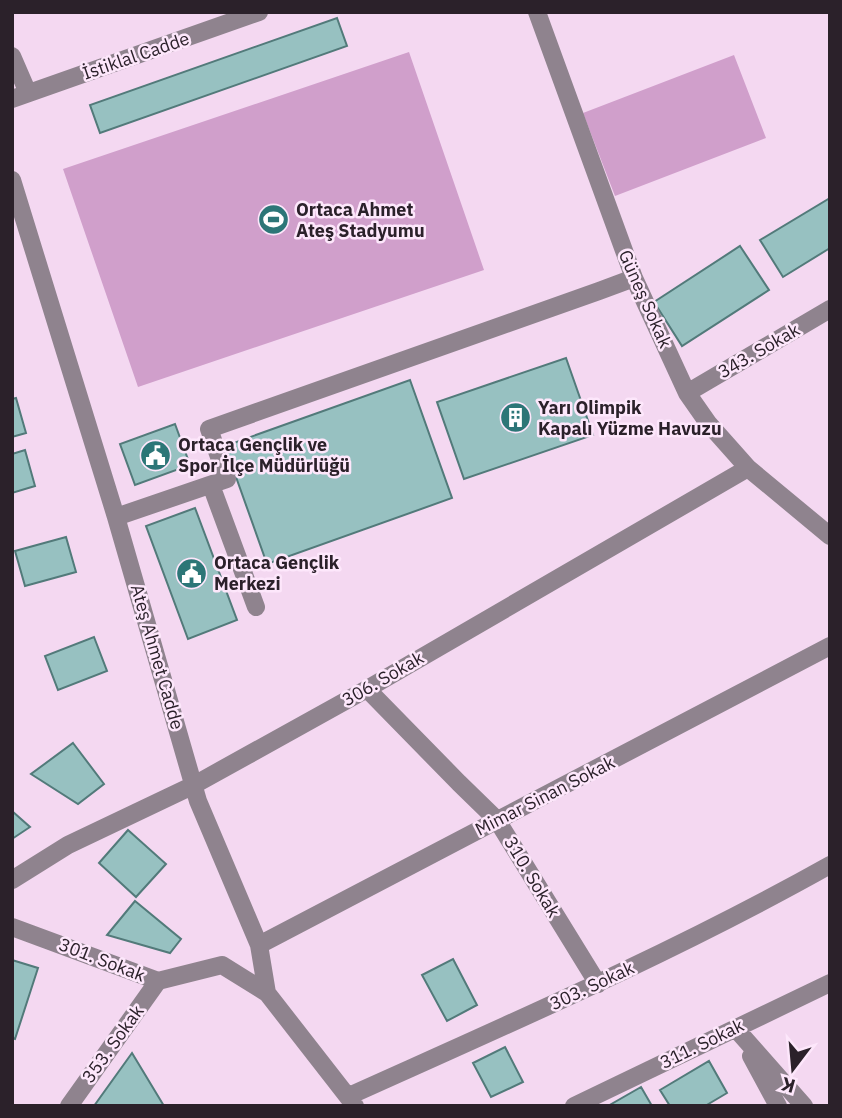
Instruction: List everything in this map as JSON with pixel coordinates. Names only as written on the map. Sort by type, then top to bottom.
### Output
[{"type":"street","name":"İstiklal Cadde","points":[[20,96],[259,12]]},
{"type":"street","name":"Güneş Sokak","points":[[537,12],[634,278],[687,393],[708,423],[748,468],[830,536]]},
{"type":"street","points":[[12,56],[20,96]]},
{"type":"street","name":"Ateş Ahmet Cadde","points":[[12,180],[116,517],[198,801],[259,945],[267,993],[352,1101]]},
{"type":"street","points":[[116,517],[227,479],[209,429],[634,278]]},
{"type":"street","name":"343. Sokak","points":[[687,393],[830,309]]},
{"type":"street","name":"306. Sokak","points":[[12,880],[68,845],[194,785],[367,689],[748,468]]},
{"type":"street","points":[[211,485],[256,607]]},
{"type":"street","name":"Mimar Sinan Sokak","points":[[259,945],[830,646]]},
{"type":"street","name":"310. Sokak","points":[[367,689],[497,820],[598,984]]},
{"type":"street","name":"303. Sokak","points":[[352,1101],[598,984],[830,865]]},
{"type":"street","name":"301. Sokak","points":[[12,927],[158,981],[222,965],[267,993]]},
{"type":"street","name":"353. Sokak","points":[[69,1106],[158,981]]},
{"type":"street","name":"311. Sokak","points":[[578,1105],[830,983]]},
{"type":"street","points":[[736,1028],[778,1106]]},
{"type":"street","points":[[736,1028],[804,1106]]},
{"type":"shaded area","name":"Ortaca Ahmet Ateş Stadyumu","points":[[409,52],[484,270],[138,387],[63,169]]},
{"type":"shaded area","points":[[734,55],[766,138],[615,196],[583,113]]},
{"type":"building","points":[[337,18],[347,46],[100,133],[90,105]]},
{"type":"building","points":[[830,198],[830,248],[783,277],[760,240]]},
{"type":"building","points":[[740,246],[769,290],[682,346],[654,302]]},
{"type":"building","name":"Yarı Olimpik Kapalı Yüzme Havuzu","points":[[566,358],[593,435],[464,479],[437,402]]},
{"type":"building","points":[[410,380],[452,498],[267,564],[225,446]]},
{"type":"building","points":[[16,398],[26,433],[12,437],[12,399]]},
{"type":"building","name":"Ortaca Gençlik ve Spor İlçe Müdürlüğü","points":[[175,424],[190,465],[135,485],[120,444]]},
{"type":"building","points":[[25,450],[35,486],[12,493],[12,454]]},
{"type":"building","name":"Ortaca Gençlik Merkezi","points":[[195,508],[237,620],[188,639],[146,526]]},
{"type":"building","points":[[66,537],[76,572],[25,586],[15,551]]},
{"type":"building","points":[[94,637],[107,671],[58,690],[45,656]]},
{"type":"building","points":[[73,743],[104,784],[78,804],[31,774]]},
{"type":"building","points":[[12,811],[30,827],[12,839]]},
{"type":"building","points":[[128,830],[166,864],[136,897],[99,863]]},
{"type":"building","points":[[135,901],[181,939],[170,953],[107,935]]},
{"type":"building","points":[[453,959],[477,1005],[447,1021],[422,975]]},
{"type":"building","points":[[12,960],[38,968],[15,1039],[12,1038]]},
{"type":"building","points":[[505,1047],[523,1082],[491,1097],[473,1063]]},
{"type":"building","points":[[132,1053],[164,1106],[94,1106]]},
{"type":"building","points":[[709,1061],[727,1093],[705,1106],[670,1106],[660,1090]]},
{"type":"building","points":[[641,1087],[652,1106],[608,1106]]},
{"type":"place","name":"Ortaca Ahmet Ateş Stadyumu","points":[[273,220]]},
{"type":"place","name":"Yarı Olimpik Kapalı Yüzme Havuzu","points":[[515,418]]},
{"type":"place","name":"Ortaca Gençlik ve Spor İlçe Müdürlüğü","points":[[155,455]]},
{"type":"place","name":"Ortaca Gençlik Merkezi","points":[[191,573]]}]
